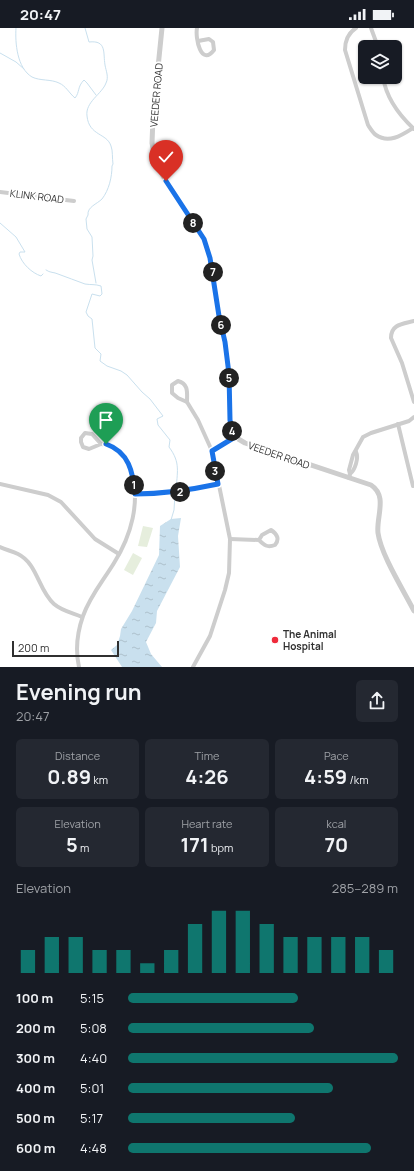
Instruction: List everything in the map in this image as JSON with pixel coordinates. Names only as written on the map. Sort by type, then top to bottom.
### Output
[{"type":"street","name":"VEEDER ROAD","points":[[162,28],[153,117],[152,143],[157,165],[208,247],[219,316],[225,342],[229,374],[230,420],[232,431],[235,437],[244,443],[349,476],[376,488],[381,501],[377,525],[380,541],[386,557],[414,611]]},
{"type":"street","points":[[197,28],[198,40],[199,50],[206,55],[212,53],[214,50],[213,42],[209,39],[198,40]]},
{"type":"street","points":[[356,28],[352,30],[347,38],[345,50],[368,124],[376,135],[388,139],[400,136],[413,129],[389,98],[385,84]]},
{"type":"street","points":[[371,28],[375,40]]},
{"type":"street","name":"KLINK ROAD","points":[[0,192],[74,201]]},
{"type":"street","points":[[414,321],[393,328],[391,338],[402,363],[414,402]]},
{"type":"street","points":[[187,402],[178,398],[172,393],[171,387],[174,384],[180,381],[185,384],[187,389],[187,402],[198,420],[212,451],[230,539],[229,573],[223,597],[210,636],[193,667]]},
{"type":"street","points":[[349,476],[348,470],[353,455],[363,437],[414,417]]},
{"type":"street","points":[[398,424],[413,486]]},
{"type":"street","points":[[79,667],[76,648],[77,634],[82,617],[91,597],[127,539],[132,522],[135,494],[133,475],[126,458],[118,450],[111,446],[101,444],[86,448],[81,444],[81,438],[85,434],[92,434],[101,444]]},
{"type":"street","points":[[212,451],[235,437]]},
{"type":"street","points":[[0,484],[48,494],[66,506],[94,538],[119,554]]},
{"type":"street","points":[[135,494],[179,492],[218,484]]},
{"type":"street","points":[[230,539],[259,540],[265,546],[270,547],[278,540],[271,530],[262,534],[259,540]]},
{"type":"street","points":[[0,548],[19,554],[30,564],[42,588],[54,604],[61,609],[82,617]]},
{"type":"green space","points":[[143,526],[153,528],[147,547],[138,546]]},
{"type":"green space","points":[[133,553],[142,558],[133,575],[124,570]]},
{"type":"water","points":[[181,518],[178,536],[180,567],[157,611],[156,623],[146,642],[151,654],[162,667],[122,667],[111,650],[117,645],[121,629],[132,611],[159,555],[160,526],[171,519]]},
{"type":"waterway","points":[[16,28],[18,55],[23,68],[27,73],[35,78],[59,83],[64,86],[75,98],[78,94],[80,85],[84,80],[96,95]]},
{"type":"waterway","points":[[85,28],[89,42],[99,43],[103,48],[107,76],[107,81],[104,87],[89,106],[87,111],[88,122],[94,131],[109,142],[112,150],[113,164],[107,192],[102,199],[89,210],[86,219],[87,229],[92,237],[92,260],[96,283]]},
{"type":"waterway","points":[[0,53],[16,62],[24,69]]},
{"type":"waterway","points":[[0,223],[16,237],[25,252],[20,252],[19,254],[25,265],[38,275],[41,276],[43,274]]},
{"type":"waterway","points":[[46,270],[85,284],[101,286],[102,294],[100,296],[92,294],[86,312],[92,319],[95,348],[101,354],[100,361],[107,366],[127,375],[150,399],[163,416],[157,419],[158,425],[170,440],[169,447],[177,463],[176,491]]},
{"type":"waterway","points":[[171,520],[174,510],[175,494]]},
{"type":"place","name":"The Animal Hospital","points":[[275,640]]},
{"type":"route","points":[[106,444],[118,450],[126,458],[133,475],[135,494],[155,494],[179,492],[218,484],[212,451],[235,437],[230,420],[227,355],[208,247],[166,181]]}]
